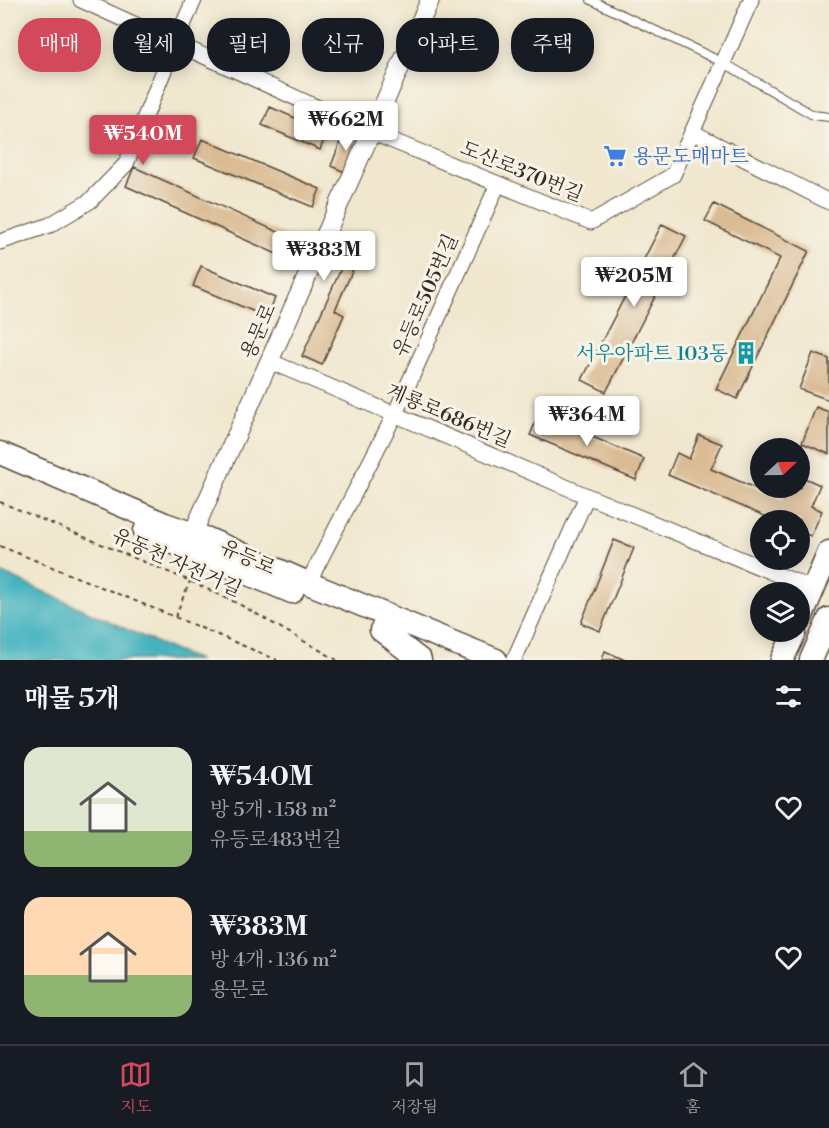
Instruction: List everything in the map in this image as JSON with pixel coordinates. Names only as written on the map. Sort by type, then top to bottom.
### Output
[{"type":"main road","name":"유등로","points":[[0,453],[165,524],[190,541],[381,630],[456,660]]},
{"type":"main road","name":"유등로","points":[[0,470],[308,583],[496,660]]},
{"type":"main road","points":[[810,596],[829,552]]},
{"type":"main road","points":[[811,660],[829,619]]},
{"type":"main road","points":[[381,630],[420,660]]},
{"type":"main road","points":[[782,660],[790,642]]},
{"type":"street","name":"도산로370번길","points":[[81,0],[120,18]]},
{"type":"street","points":[[186,18],[194,0]]},
{"type":"street","name":"용문로","points":[[190,541],[430,0]]},
{"type":"street","name":"도산로370번길","points":[[195,52],[371,132],[591,222],[673,176],[751,0]]},
{"type":"street","points":[[0,242],[50,225],[90,201],[126,164],[163,72]]},
{"type":"street","points":[[692,132],[829,202]]},
{"type":"street","name":"유등로505번길","points":[[308,583],[394,414],[498,184]]},
{"type":"street","name":"계룡로686번길","points":[[269,361],[813,589]]},
{"type":"street","points":[[514,660],[587,496]]},
{"type":"lane","points":[[591,0],[724,63],[813,116],[829,117]]},
{"type":"path","name":"유동천 자전거길","points":[[0,502],[190,581],[239,604],[337,660]]},
{"type":"path","points":[[0,546],[277,660]]},
{"type":"path","points":[[175,617],[190,581]]},
{"type":"water","points":[[0,572],[175,651],[199,660],[0,660]]},
{"type":"building","points":[[270,107],[327,132],[320,150],[262,125]]},
{"type":"building","points":[[344,132],[360,138],[347,173],[331,166]]},
{"type":"building","points":[[202,139],[320,189],[313,207],[194,158]]},
{"type":"building","points":[[134,167],[298,241],[290,260],[126,186]]},
{"type":"building","points":[[714,204],[809,251],[737,399],[716,389],[780,258],[705,221]]},
{"type":"building","points":[[662,224],[686,236],[606,392],[582,380]]},
{"type":"building","points":[[344,262],[354,267],[335,310],[344,315],[322,365],[302,356]]},
{"type":"building","points":[[201,266],[275,298],[267,317],[193,286]]},
{"type":"building","points":[[813,353],[829,359],[829,400],[799,389]]},
{"type":"building","points":[[816,407],[829,412],[829,454],[810,446],[810,438],[804,438]]},
{"type":"building","points":[[539,414],[644,459],[636,480],[530,435]]},
{"type":"building","points":[[699,435],[722,444],[711,469],[750,486],[750,498],[783,500],[784,498],[810,498],[810,480],[820,485],[811,506],[822,511],[811,536],[810,510],[750,510],[668,475],[677,453],[689,459]]},
{"type":"building","points":[[614,540],[634,548],[600,631],[581,623]]},
{"type":"building","points":[[605,651],[625,660],[602,660]]},
{"type":"place","name":"용문도매마트","points":[[615,156]]},
{"type":"place","name":"서우아파트 103동","points":[[746,353]]}]
